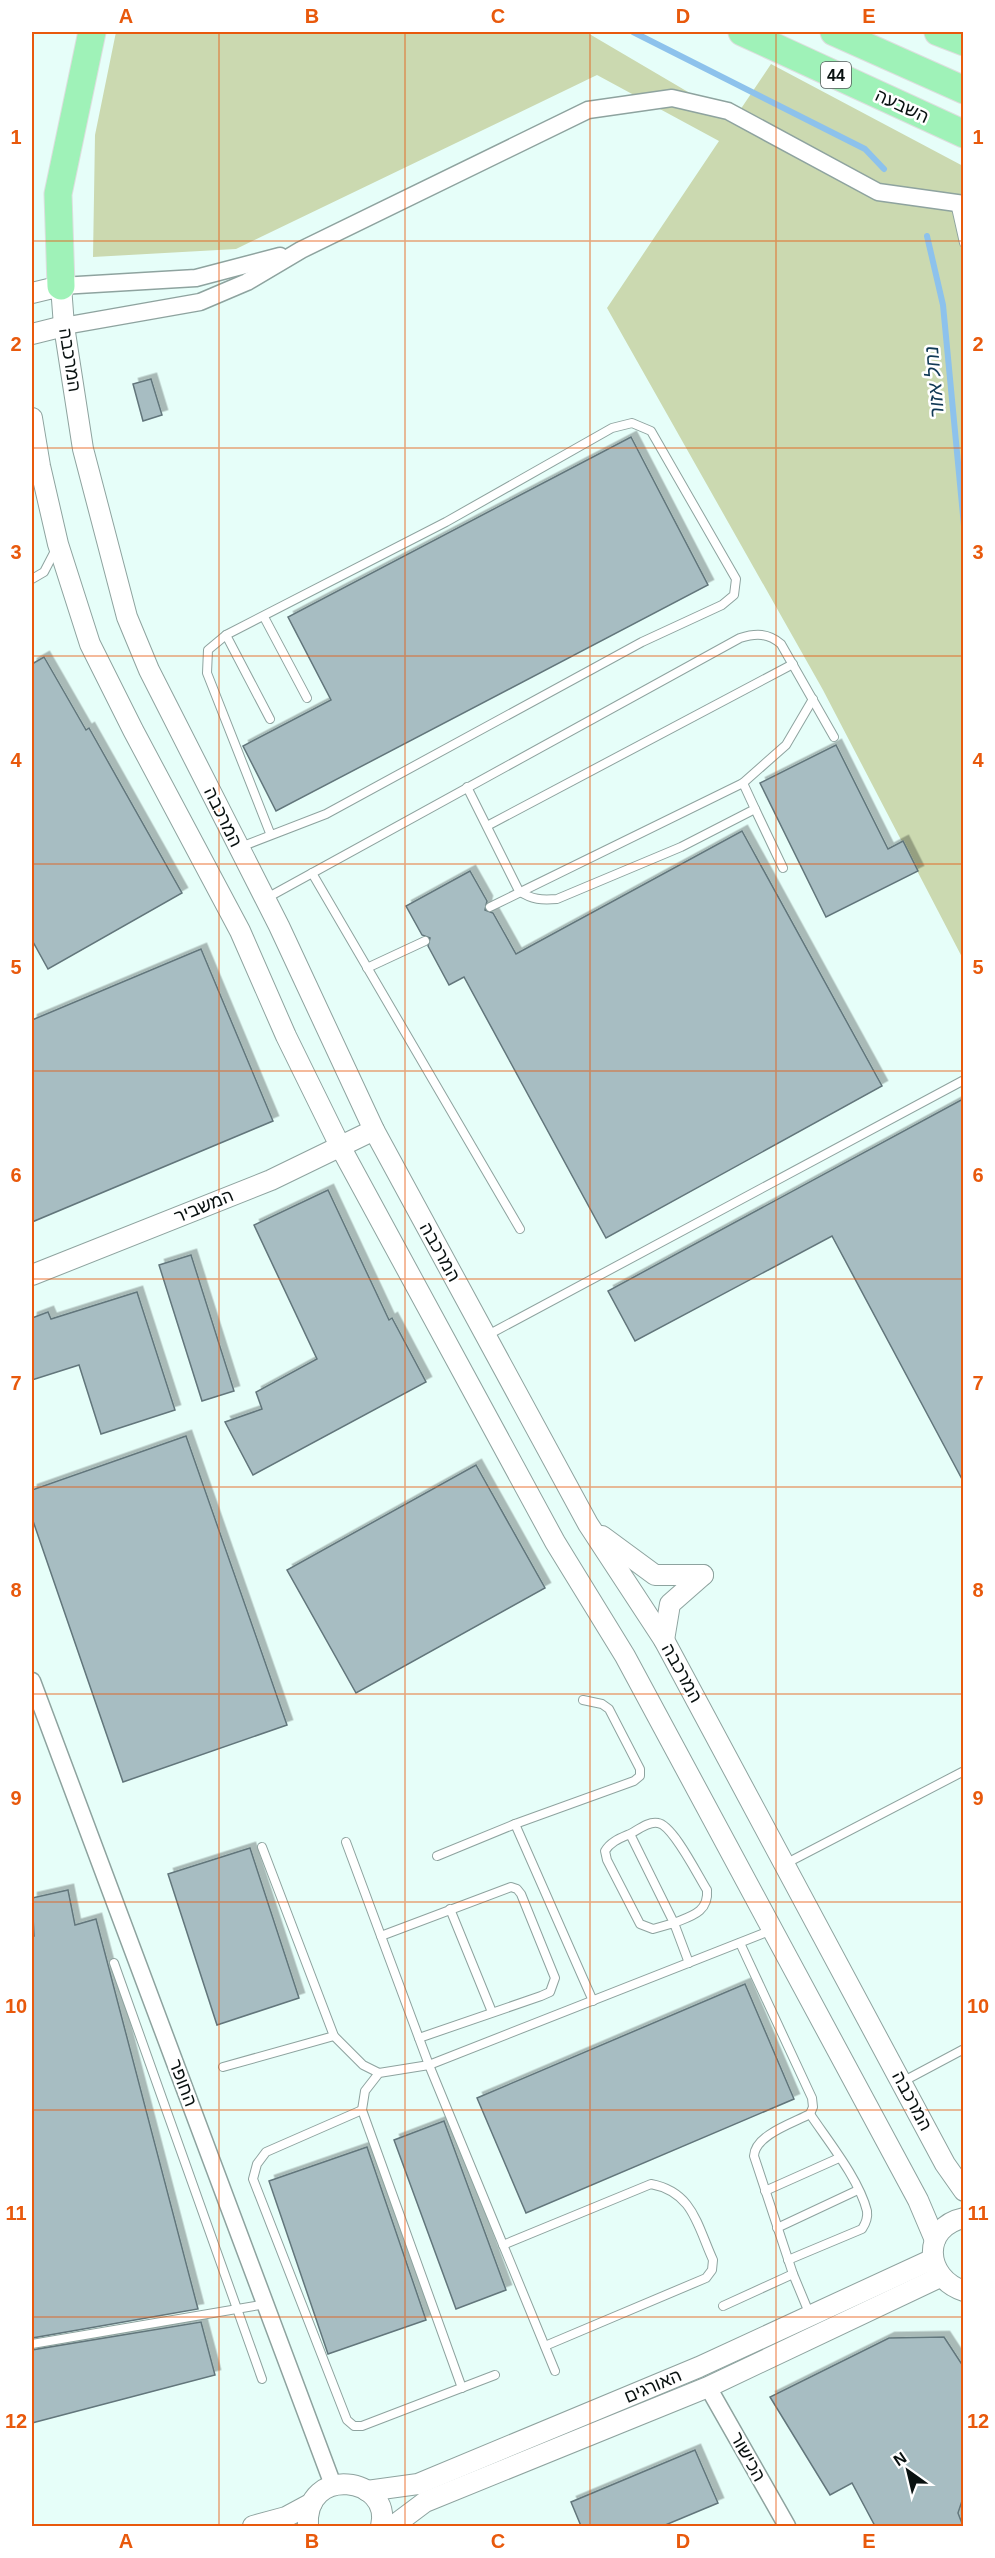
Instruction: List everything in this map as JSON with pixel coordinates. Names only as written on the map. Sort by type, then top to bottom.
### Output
[{"type":"highway","points":[[61,286],[58,194],[92,32]]},
{"type":"highway","name":"השבעה","points":[[742,32],[963,134]]},
{"type":"highway","name":"44","points":[[834,32],[963,90]]},
{"type":"highway","points":[[938,32],[963,41]]},
{"type":"highway","points":[[930,119],[963,140]]},
{"type":"street","points":[[32,334],[64,326],[200,302],[247,282],[301,250],[588,110],[672,98],[728,111],[878,192],[959,204]]},
{"type":"street","points":[[32,293],[61,286],[196,278],[301,250]]},
{"type":"street","name":"המרכבה","points":[[61,286],[64,326],[83,449],[127,617],[149,670],[264,899],[374,1130],[588,1524],[664,1640],[945,2164],[963,2191]]},
{"type":"street","name":"המרכבה","points":[[32,418],[35,465],[90,644],[240,931],[286,1036],[341,1148],[555,1542],[624,1656],[918,2200],[935,2240]]},
{"type":"street","name":"המשביר","points":[[32,1275],[271,1180],[374,1130]]},
{"type":"street","points":[[588,1524],[655,1575],[703,1575],[670,1604],[664,1640]]},
{"type":"street","name":"החופר","points":[[32,1681],[333,2485]]},
{"type":"street","points":[[963,2218],[943,2228],[935,2240],[936,2268],[951,2287],[963,2291]]},
{"type":"street","name":"האורגים","points":[[333,2485],[356,2485],[367,2491],[417,2484],[699,2367],[810,2316],[936,2268]]},
{"type":"street","name":"האורגים","points":[[393,2526],[425,2502],[708,2386],[936,2268]]},
{"type":"street","name":"הכישור","points":[[708,2386],[787,2526]]},
{"type":"street","points":[[308,2526],[312,2503],[317,2495],[333,2485]]},
{"type":"street","points":[[367,2491],[378,2504],[381,2526]]},
{"type":"street","points":[[253,2526],[286,2517],[312,2503]]},
{"type":"lane","points":[[952,32],[963,41]]},
{"type":"lane","points":[[959,204],[963,243]]},
{"type":"lane","points":[[238,848],[270,833],[297,826],[326,814],[642,642],[722,605],[734,595],[736,579],[651,431],[632,423],[612,428],[446,522],[226,635],[208,650],[207,673],[270,833]]},
{"type":"lane","points":[[32,579],[44,572],[58,544]]},
{"type":"lane","points":[[264,617],[307,698]]},
{"type":"lane","points":[[264,899],[740,638],[753,634],[770,636],[782,644],[834,737]]},
{"type":"lane","points":[[226,635],[270,719]]},
{"type":"lane","points":[[487,826],[793,664]]},
{"type":"lane","points":[[490,907],[519,891],[568,871],[743,783],[786,745],[813,699]]},
{"type":"lane","points":[[743,783],[783,868]]},
{"type":"lane","points":[[467,787],[519,891],[541,901],[557,899],[681,847],[755,809]]},
{"type":"lane","points":[[312,873],[520,1229]]},
{"type":"lane","points":[[367,968],[426,941]]},
{"type":"lane","points":[[486,1336],[963,1080]]},
{"type":"lane","points":[[436,1857],[515,1824],[634,1781],[640,1776],[640,1769],[609,1709],[602,1704],[583,1700]]},
{"type":"lane","points":[[785,1864],[963,1771]]},
{"type":"lane","points":[[652,1823],[665,1826],[707,1890],[708,1900],[699,1913],[674,1923],[653,1929],[640,1924],[607,1860],[605,1851],[609,1844],[652,1823]]},
{"type":"lane","points":[[515,1824],[593,2001]]},
{"type":"lane","points":[[630,1834],[674,1923],[689,1964]]},
{"type":"lane","points":[[346,1842],[429,2065],[555,2371]]},
{"type":"lane","points":[[262,1847],[334,2036],[363,2065],[379,2073],[429,2065],[772,1930]]},
{"type":"lane","points":[[381,1935],[505,1888],[517,1888],[555,1978],[550,1992],[541,1996],[419,2038]]},
{"type":"lane","points":[[450,1909],[492,2012]]},
{"type":"lane","points":[[740,1943],[812,2098],[813,2107],[810,2114],[760,2141],[754,2148],[754,2156],[777,2228],[810,2316]]},
{"type":"lane","points":[[114,1963],[262,2379]]},
{"type":"lane","points":[[223,2067],[334,2036]]},
{"type":"lane","points":[[902,2082],[963,2049]]},
{"type":"lane","points":[[379,2073],[365,2091],[362,2110],[462,2388]]},
{"type":"lane","points":[[362,2110],[266,2152],[257,2164],[253,2178],[347,2420],[354,2426],[362,2426],[495,2375]]},
{"type":"lane","points":[[788,2260],[862,2229],[866,2222],[867,2213],[858,2190],[810,2114]]},
{"type":"lane","points":[[765,2191],[839,2158]]},
{"type":"lane","points":[[503,2245],[651,2184],[668,2187],[685,2200],[712,2260],[712,2270],[705,2278],[545,2346]]},
{"type":"lane","points":[[777,2228],[858,2190]]},
{"type":"lane","points":[[723,2306],[794,2274]]},
{"type":"lane","points":[[32,2344],[267,2304]]},
{"type":"green space","points":[[116,32],[586,32],[734,119],[771,64],[963,166],[963,959],[823,690],[607,308],[719,141],[597,75],[236,249],[93,257],[95,135]]},
{"type":"building","points":[[151,379],[162,415],[143,421],[133,384]]},
{"type":"building","points":[[631,437],[708,585],[276,811],[243,746],[331,700],[288,617]]},
{"type":"building","points":[[44,657],[86,730],[89,728],[182,893],[48,969],[32,940],[32,664]]},
{"type":"building","points":[[836,745],[888,849],[903,841],[918,871],[826,917],[760,783]]},
{"type":"building","points":[[742,831],[882,1086],[606,1238],[464,977],[449,985],[428,946],[430,938],[422,935],[406,906],[470,871],[487,901],[485,910],[493,913],[516,954]]},
{"type":"building","points":[[201,949],[273,1121],[32,1222],[32,1020]]},
{"type":"building","points":[[963,1099],[963,1481],[832,1236],[635,1341],[608,1291]]},
{"type":"building","points":[[328,1190],[389,1320],[392,1318],[426,1382],[253,1475],[225,1422],[262,1409],[256,1392],[317,1359],[254,1225]]},
{"type":"building","points":[[191,1255],[234,1391],[202,1401],[159,1265]]},
{"type":"building","points":[[137,1292],[175,1410],[101,1434],[79,1365],[32,1380],[32,1318],[48,1312],[51,1319]]},
{"type":"building","points":[[186,1436],[287,1725],[123,1782],[32,1518],[32,1490]]},
{"type":"building","points":[[476,1465],[545,1588],[356,1693],[287,1570]]},
{"type":"building","points":[[250,1848],[299,1998],[217,2025],[168,1874]]},
{"type":"building","points":[[68,1890],[75,1925],[96,1919],[198,2309],[32,2338],[32,1936],[34,1936],[32,1898]]},
{"type":"building","points":[[745,1984],[794,2099],[526,2213],[477,2098]]},
{"type":"building","points":[[444,2121],[506,2290],[456,2309],[394,2140]]},
{"type":"building","points":[[367,2147],[426,2320],[328,2354],[269,2181]]},
{"type":"building","points":[[201,2322],[215,2375],[32,2423],[32,2350]]},
{"type":"building","points":[[944,2337],[963,2366],[963,2498],[958,2513],[963,2526],[875,2526],[852,2483],[830,2495],[770,2397],[889,2338]]},
{"type":"building","points":[[695,2450],[718,2503],[663,2526],[581,2526],[571,2502]]},
{"type":"waterway","name":"נחל אזור","points":[[633,32],[865,149],[884,169]]},
{"type":"waterway","name":"נחל אזור","points":[[927,236],[943,305],[964,526]]}]
